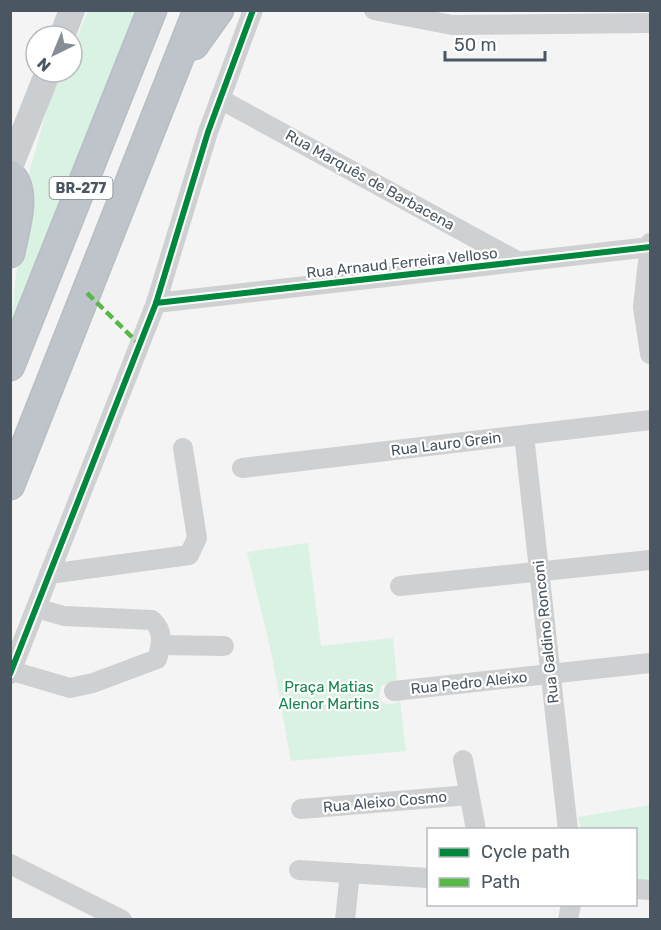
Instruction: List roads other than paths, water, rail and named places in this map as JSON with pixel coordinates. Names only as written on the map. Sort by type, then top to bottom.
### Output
[{"type":"highway","name":"BR-277","points":[[10,366],[152,10]]},
{"type":"highway","name":"BR-277","points":[[10,485],[198,10]]},
{"type":"highway","points":[[169,82],[219,10]]},
{"type":"highway","points":[[10,175],[16,180],[19,192],[10,253]]},
{"type":"main road","points":[[66,24],[72,10]]},
{"type":"main road","points":[[10,167],[43,84]]},
{"type":"street","points":[[36,608],[64,616],[152,620],[159,627],[162,645],[157,659],[93,683],[70,688],[11,672],[36,608],[50,574],[156,303],[220,99],[253,10]]},
{"type":"street","points":[[382,12],[452,26],[505,18],[651,23]]},
{"type":"street","name":"Rua Marquês de Barbacena","points":[[220,99],[519,262]]},
{"type":"street","points":[[650,246],[643,307],[651,354]]},
{"type":"street","name":"Rua Arnaud Ferreira Velloso","points":[[156,303],[650,246]]},
{"type":"street","name":"Rua Lauro Grein","points":[[242,468],[651,420]]},
{"type":"street","name":"Rua Galdino Ronconi","points":[[524,435],[568,828]]},
{"type":"street","points":[[50,574],[189,555],[197,538],[183,448]]},
{"type":"street","points":[[400,586],[651,560]]},
{"type":"street","points":[[162,645],[224,646]]},
{"type":"street","name":"Rua Pedro Aleixo","points":[[394,691],[651,663]]},
{"type":"street","points":[[463,760],[476,828]]},
{"type":"street","name":"Rua Aleixo Cosmo","points":[[301,809],[469,795]]},
{"type":"street","points":[[10,864],[122,920]]},
{"type":"street","points":[[299,870],[427,878]]},
{"type":"street","points":[[345,920],[350,873]]},
{"type":"park label","name":"Praça Matias Alenor Martins","points":[[329,696]]}]
